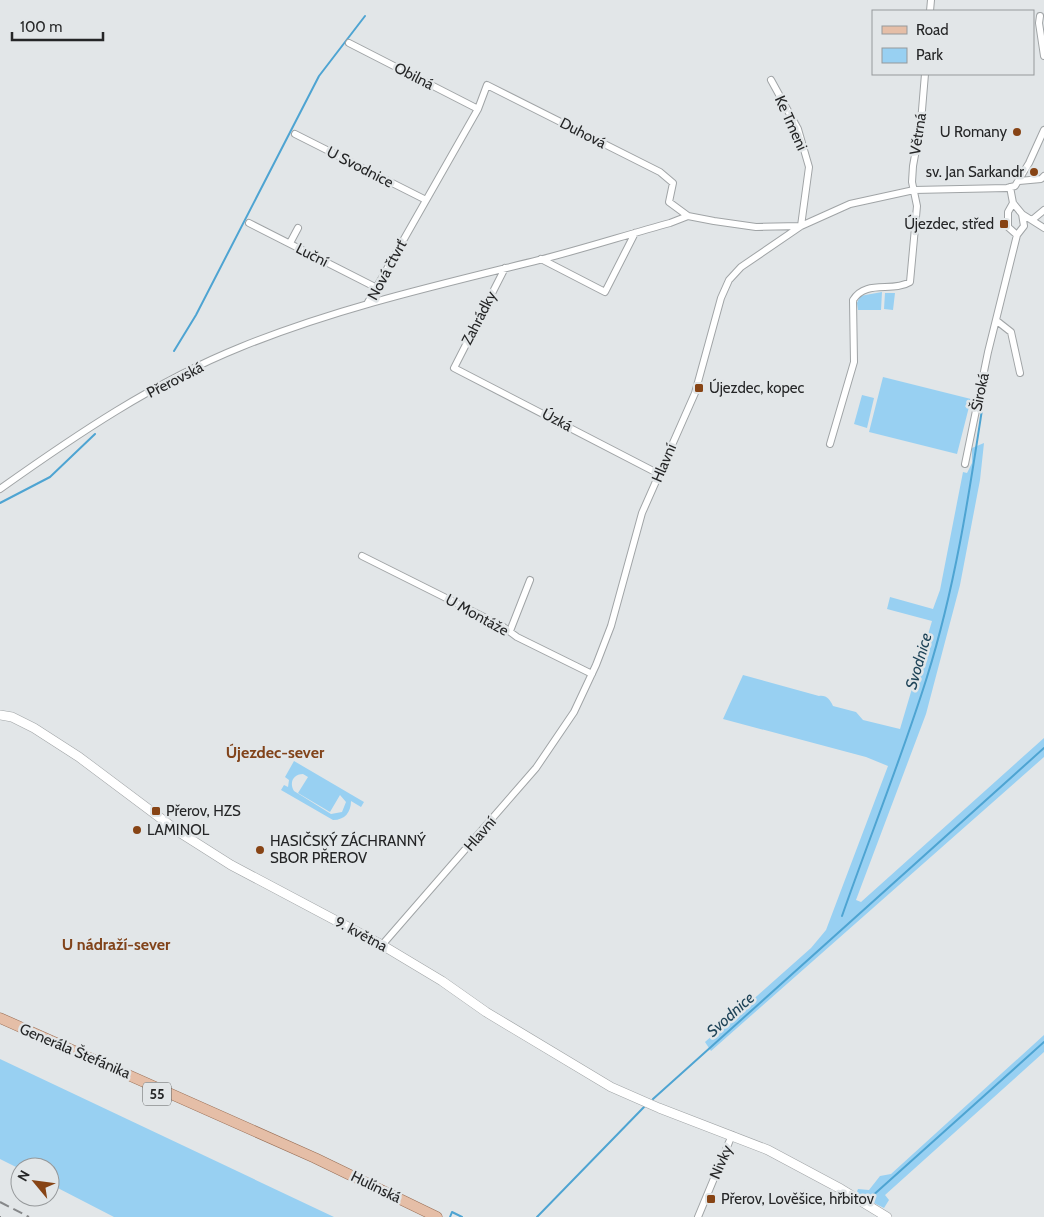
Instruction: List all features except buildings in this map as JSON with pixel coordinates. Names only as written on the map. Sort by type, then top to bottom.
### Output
[{"type":"main road","name":"Generála Štefánika","points":[[0,1018],[314,1161]]},
{"type":"main road","name":"Generála Štefánika","points":[[0,1025],[314,1161]]},
{"type":"main road","name":"Hulínská","points":[[314,1161],[422,1217]]},
{"type":"main road","name":"Hulínská","points":[[314,1161],[437,1217]]},
{"type":"street","points":[[1039,15],[1044,56]]},
{"type":"street","name":"Obilná","points":[[349,43],[478,109]]},
{"type":"street","name":"Větrná","points":[[830,444],[854,362],[853,300],[862,290],[905,285],[910,282],[917,206],[912,182],[913,166],[921,122],[925,75]]},
{"type":"street","name":"Ke Tmeni","points":[[771,80],[798,129],[809,167],[801,226]]},
{"type":"street","name":"Nová čtvrť","points":[[367,304],[478,109],[487,85],[491,86]]},
{"type":"street","name":"Duhová","points":[[491,86],[660,172],[673,183],[669,202],[688,216]]},
{"type":"street","points":[[1019,181],[1044,131]]},
{"type":"street","name":"U Svodnice","points":[[295,134],[426,200]]},
{"type":"street","points":[[1044,176],[1041,179],[1019,181],[1010,187],[1013,203],[1022,214],[1044,228]]},
{"type":"street","name":"Hlavní","points":[[382,945],[536,768],[574,712],[592,674],[611,626],[642,513],[694,393],[721,298],[729,280],[741,267],[801,226],[850,204],[914,190],[1010,187]]},
{"type":"street","points":[[1013,203],[1008,212],[1008,227],[1017,235]]},
{"type":"street","points":[[1032,220],[1044,210]]},
{"type":"street","name":"Široká","points":[[965,464],[1017,235],[1024,226],[1022,214]]},
{"type":"street","name":"Nová čtvrť","points":[[367,304],[541,259],[688,216],[756,227],[801,226]]},
{"type":"street","name":"Luční","points":[[249,223],[375,287]]},
{"type":"street","points":[[290,243],[298,228]]},
{"type":"street","points":[[541,259],[605,292],[635,233]]},
{"type":"street","name":"Zahrádky","points":[[454,368],[505,268]]},
{"type":"street","name":"Přerovská","points":[[0,489],[85,430],[194,369],[240,348],[302,324],[367,304]]},
{"type":"street","points":[[997,321],[1010,332],[1020,373]]},
{"type":"street","name":"Úzká","points":[[454,368],[659,474]]},
{"type":"street","name":"U Montáže","points":[[362,556],[494,621],[510,632],[592,674]]},
{"type":"street","points":[[510,632],[530,580]]},
{"type":"street","name":"9. května","points":[[0,715],[12,717],[34,728],[79,757],[185,836],[231,865],[382,945],[486,1012],[611,1087],[659,1108],[732,1135],[799,1166],[887,1217]]},
{"type":"street","name":"Nivky","points":[[698,1217],[732,1135]]},
{"type":"green space","points":[[882,292],[881,310],[858,310],[857,303],[860,296]]},
{"type":"green space","points":[[885,293],[895,293],[893,310],[884,309]]},
{"type":"green space","points":[[883,377],[971,399],[957,454],[869,432]]},
{"type":"green space","points":[[862,395],[874,398],[867,428],[854,424]]},
{"type":"green space","points":[[984,443],[980,480],[960,585],[926,714],[856,900],[861,902],[1044,738],[1044,757],[711,1051],[705,1042],[811,948],[826,930],[888,766],[866,757],[723,719],[743,675],[824,696],[833,706],[856,712],[863,720],[900,729],[932,621],[887,609],[890,597],[933,609],[940,590],[963,472],[967,473],[972,463],[972,448]]},
{"type":"green space","points":[[294,761],[364,802],[361,807],[351,801],[350,809],[346,815],[341,819],[333,820],[281,790],[284,785],[288,787],[289,780],[285,777]],"holes":[[[300,774],[308,777],[298,793],[330,812],[340,795],[346,802],[342,812],[331,814],[294,791],[292,785],[294,777]]]},
{"type":"green space","points":[[1044,1035],[1044,1052],[885,1195],[889,1200],[884,1208],[856,1194],[858,1189],[869,1190],[880,1176],[891,1174]]},
{"type":"green space","points":[[0,1059],[334,1217],[114,1217],[60,1189],[60,1157],[10,1157],[10,1164],[0,1159]]},
{"type":"waterway","points":[[174,351],[196,315],[319,76],[365,16]]},
{"type":"waterway","name":"Svodnice","points":[[842,916],[907,737],[937,643],[946,610],[960,541],[983,403]]},
{"type":"waterway","points":[[0,503],[50,477],[95,434]]},
{"type":"waterway","points":[[653,1099],[1044,748]]},
{"type":"waterway","points":[[870,1198],[1044,1042]]},
{"type":"waterway","name":"Svodnice","points":[[537,1217],[644,1107]]},
{"type":"waterway","name":"Svodnice","points":[[450,1217],[452,1212],[462,1217]]},
{"type":"railway","points":[[0,1202],[29,1217]]},
{"type":"place","name":"U Romany","points":[[1017,132]]},
{"type":"place","name":"sv. Jan Sarkandr","points":[[1034,172]]},
{"type":"place","name":"Újezdec, střed","points":[[1004,224]]},
{"type":"place","name":"Újezdec, kopec","points":[[699,388]]},
{"type":"place","name":"Přerov, HZS","points":[[156,811]]},
{"type":"place","name":"LAMINOL","points":[[137,830]]},
{"type":"place","name":"HASIČSKÝ ZÁCHRANNÝ SBOR PŘEROV","points":[[260,850]]},
{"type":"place","name":"Přerov, Lověšice, hřbitov","points":[[711,1199]]},
{"type":"district","name":"Újezdec-sever","points":[[275,752]]},
{"type":"district","name":"U nádraží-sever","points":[[116,944]]}]
